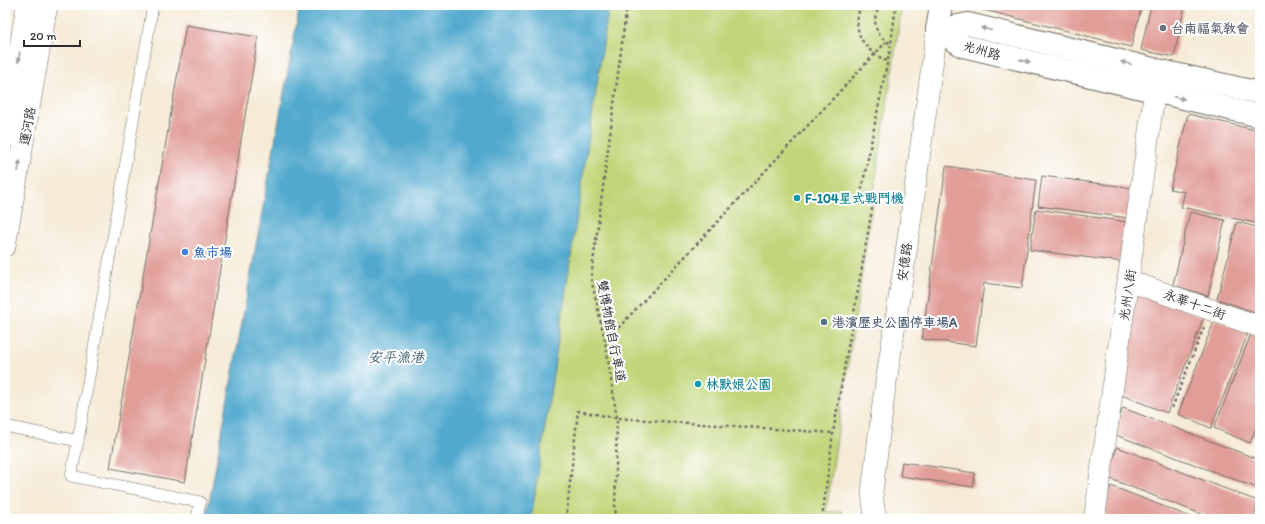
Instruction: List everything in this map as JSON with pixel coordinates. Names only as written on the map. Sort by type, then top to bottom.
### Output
[{"type":"street","name":"運河路","points":[[5,138],[27,5]]},
{"type":"street","name":"運河路","points":[[5,246],[47,5]]},
{"type":"street","name":"安億路","points":[[878,519],[874,510],[872,492],[884,395],[905,260],[941,5]]},
{"type":"street","name":"光州路","points":[[937,30],[968,24],[1157,70],[1260,93]]},
{"type":"street","name":"光州路","points":[[937,30],[963,46],[1260,116]]},
{"type":"street","name":"光州八街","points":[[1098,519],[1095,514],[1129,281],[1157,70]]},
{"type":"street","name":"永華十二街","points":[[1129,281],[1260,327]]},
{"type":"lane","points":[[153,5],[71,476],[200,502],[197,519]]},
{"type":"lane","points":[[5,426],[78,440]]},
{"type":"path","name":"雙博物館自行車道","points":[[618,519],[615,510],[617,418],[605,341],[591,278],[627,5]]},
{"type":"path","points":[[861,5],[857,14],[857,27],[861,39],[874,55],[887,61]]},
{"type":"path","points":[[881,5],[875,16],[875,26],[879,35],[890,44]]},
{"type":"path","points":[[822,519],[833,433],[874,198],[860,198],[887,61],[896,5]]},
{"type":"path","points":[[605,341],[886,42]]},
{"type":"path","points":[[1172,408],[1211,310]]},
{"type":"path","points":[[566,519],[578,411],[617,418],[833,433]]},
{"type":"path","points":[[1255,438],[1260,426]]},
{"type":"green space","name":"林默娘公園","points":[[609,5],[902,5],[826,512],[842,511],[845,519],[531,519]]},
{"type":"water","name":"安平漁港","points":[[300,5],[609,5],[531,519],[206,519]]},
{"type":"building","points":[[964,5],[1142,5],[1131,47]]},
{"type":"building","name":"台南福氣教會","points":[[1151,5],[1185,5],[1174,57],[1141,50]]},
{"type":"building","name":"魚市場","points":[[186,25],[258,37],[185,482],[110,468]]},
{"type":"building","points":[[1188,114],[1260,131],[1260,224],[1181,207],[1185,192],[1170,189]]},
{"type":"building","points":[[946,166],[1036,180],[1022,288],[984,283],[976,346],[922,339]]},
{"type":"building","points":[[1042,176],[1133,188],[1129,218],[1038,206]]},
{"type":"building","points":[[1036,209],[1128,222],[1123,262],[1030,250]]},
{"type":"building","points":[[1190,212],[1225,220],[1208,296],[1173,285]]},
{"type":"building","points":[[1237,222],[1260,228],[1260,314],[1217,299]]},
{"type":"building","points":[[1137,291],[1204,317],[1167,413],[1119,394]]},
{"type":"building","points":[[1215,319],[1248,333],[1211,428],[1178,414]]},
{"type":"building","points":[[1251,334],[1260,338],[1260,417],[1250,443],[1214,428]]},
{"type":"building","points":[[1123,408],[1260,460],[1260,489],[1113,434]]},
{"type":"building","points":[[1117,447],[1260,502],[1253,519],[1214,519],[1108,478]]},
{"type":"building","points":[[902,462],[975,473],[973,487],[900,476]]},
{"type":"building","points":[[1111,486],[1196,519],[1108,519],[1103,508]]},
{"type":"place","name":"台南福氣教會","points":[[1163,28]]},
{"type":"place","name":"F-104星式戰鬥機","points":[[797,198]]},
{"type":"place","name":"魚市場","points":[[185,252]]},
{"type":"place","name":"港濱歷史公園停車場A","points":[[824,322]]},
{"type":"place","name":"林默娘公園","points":[[698,384]]}]
